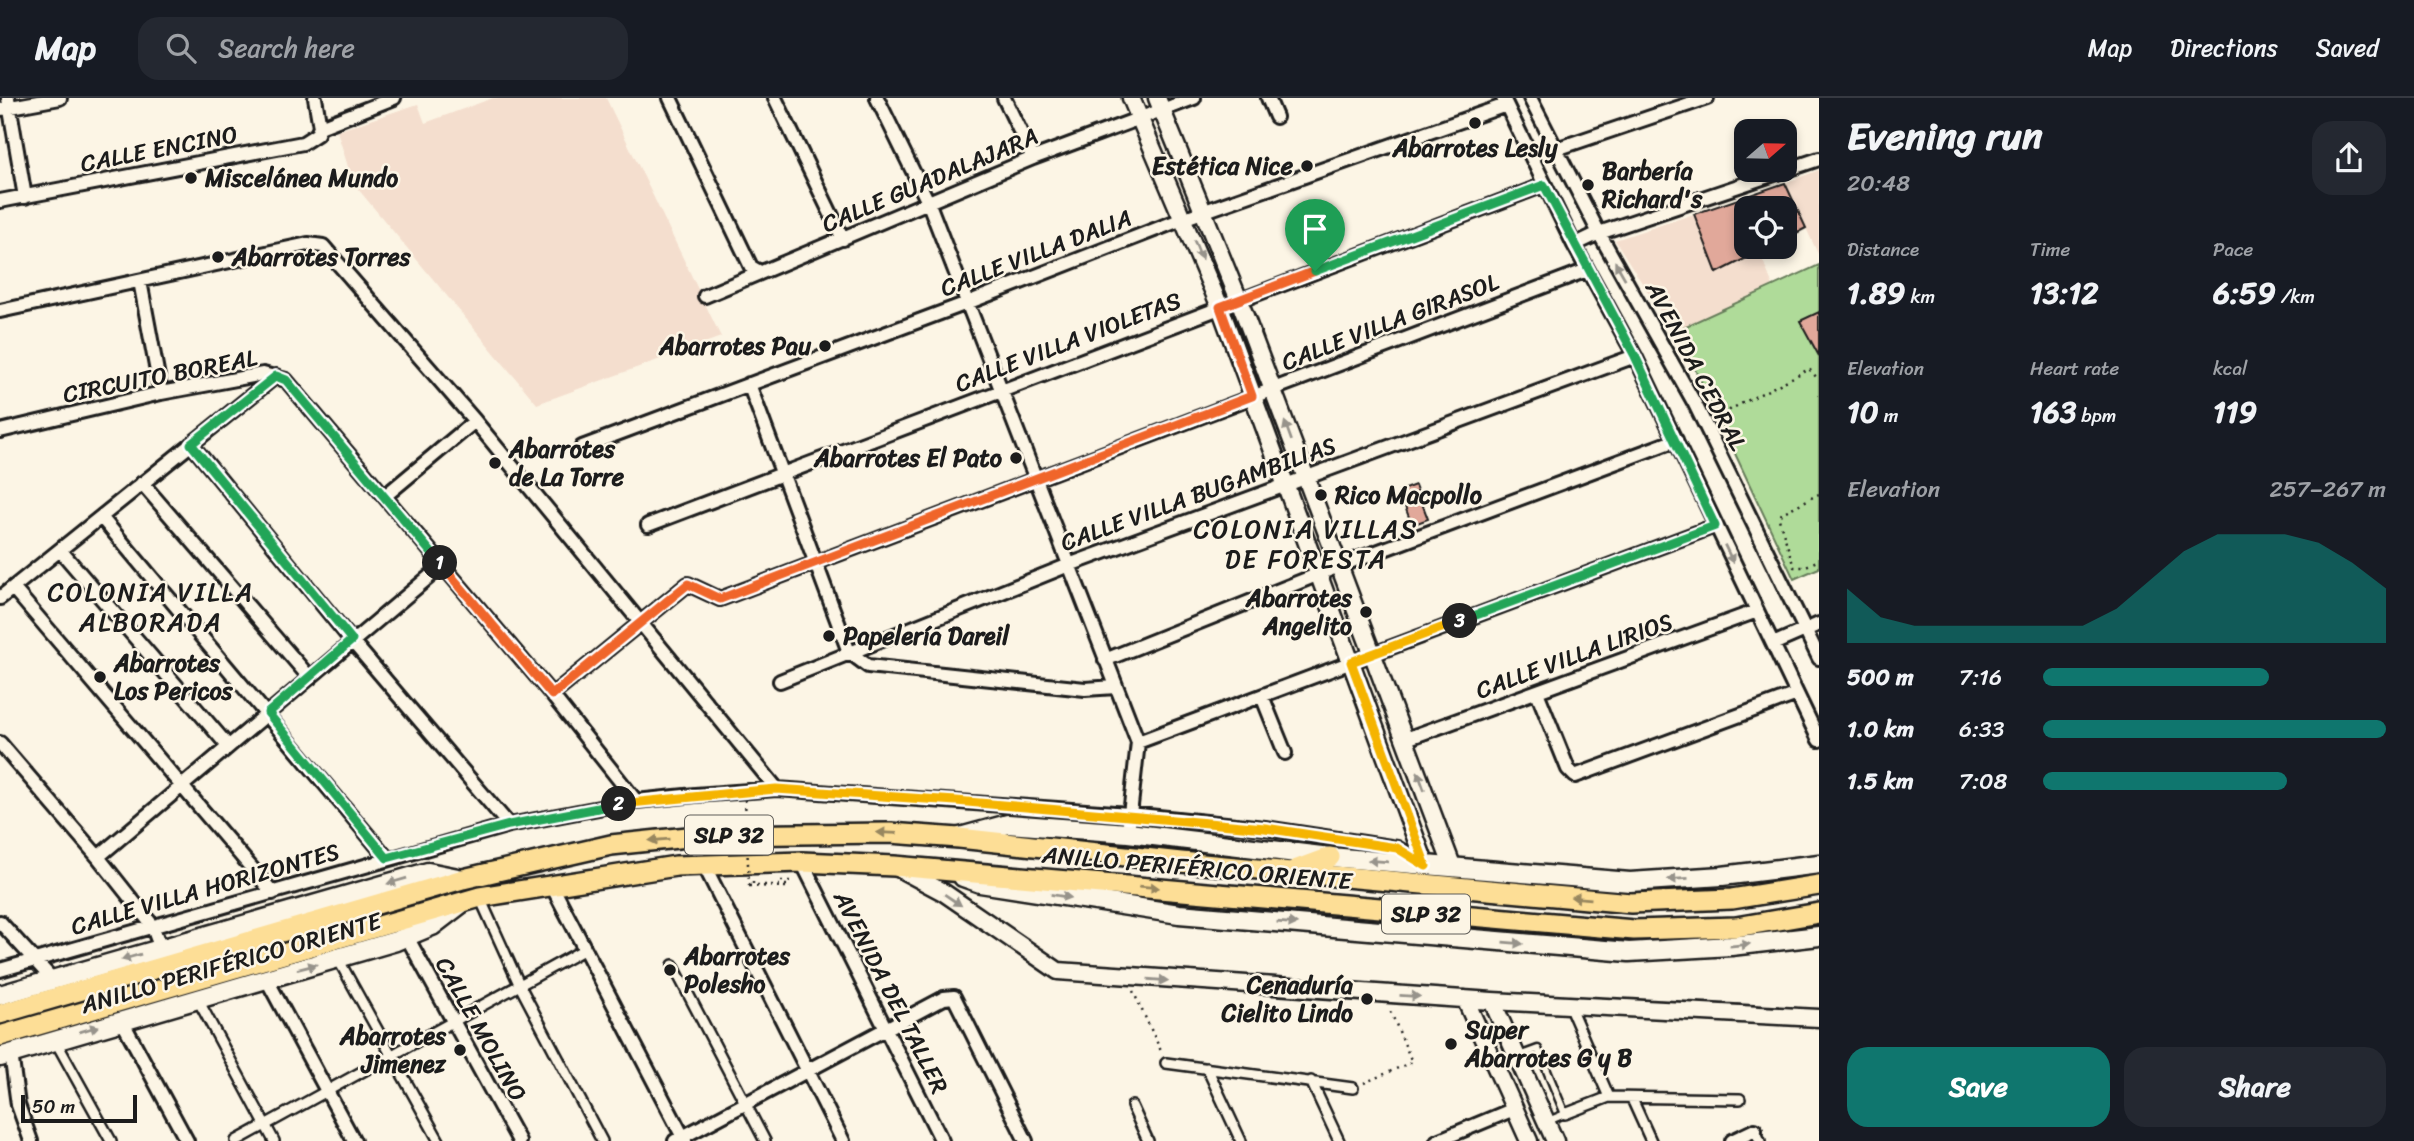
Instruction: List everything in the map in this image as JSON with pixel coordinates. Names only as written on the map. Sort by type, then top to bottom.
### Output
[{"type":"highway","name":"ANILLO PERIFÉRICO ORIENTE","points":[[0,1014],[463,879],[611,845],[708,835],[878,833],[959,838],[1288,872],[1630,903],[1732,899],[1819,885]]},
{"type":"highway","points":[[1288,872],[1330,858]]},
{"type":"highway","name":"ANILLO PERIFÉRICO ORIENTE","points":[[0,1036],[473,898],[631,871],[704,866],[802,862],[894,866],[1634,930],[1736,927],[1819,913]]},
{"type":"main road","name":"ANILLO PERIFÉRICO ORIENTE","points":[[959,838],[1008,824],[1128,833],[1330,858],[1630,881],[1723,876],[1819,864]]},
{"type":"main road","name":"ANILLO PERIFÉRICO ORIENTE","points":[[947,871],[980,883],[1179,914],[1629,952],[1731,946],[1819,936]]},
{"type":"main road","name":"ANILLO PERIFÉRICO ORIENTE","points":[[0,995],[428,872],[463,879]]},
{"type":"main road","name":"ANILLO PERIFÉRICO ORIENTE","points":[[5,1055],[407,937],[432,926],[473,898]]},
{"type":"street","points":[[25,197],[6,105],[60,98]]},
{"type":"street","points":[[315,98],[320,127]]},
{"type":"street","name":"CALLE ENCINO","points":[[0,201],[303,143],[317,134],[320,127],[394,98]]},
{"type":"street","points":[[670,98],[751,267],[760,272]]},
{"type":"street","points":[[775,98],[844,239]]},
{"type":"street","points":[[877,98],[929,204],[1138,742],[1128,833]]},
{"type":"street","points":[[1004,98],[1033,158]]},
{"type":"street","points":[[1131,98],[1185,218],[1220,307],[1426,866]]},
{"type":"street","name":"CALLE GUADALAJARA","points":[[705,296],[1033,158],[1140,119],[1159,103],[1194,98]]},
{"type":"street","points":[[1268,98],[1276,117]]},
{"type":"street","name":"AVENIDA CEDRAL","points":[[1530,98],[1599,233],[1706,426],[1819,658]]},
{"type":"street","points":[[1556,149],[1707,98]]},
{"type":"street","points":[[1504,101],[1574,245],[1635,356],[1819,740]]},
{"type":"street","name":"CALLE VILLA DALIA","points":[[582,447],[1185,218],[1504,101]]},
{"type":"street","points":[[1159,103],[1239,300],[1406,739],[1452,868]]},
{"type":"street","points":[[1574,245],[1599,233],[1819,159]]},
{"type":"street","name":"CALLE VILLA VIOLETAS","points":[[648,525],[1544,185]]},
{"type":"street","points":[[0,311],[308,244],[323,246],[475,421],[776,789]]},
{"type":"street","name":"CALLE VILLA GIRASOL","points":[[640,624],[688,584],[720,599],[817,565],[1272,388],[1587,270]]},
{"type":"street","points":[[140,281],[161,393]]},
{"type":"street","name":"CALLE VILLA BUGAMBILIAS","points":[[780,681],[1069,565],[1635,356]]},
{"type":"street","name":"CIRCUITO BOREAL","points":[[0,431],[161,393],[263,374],[286,380],[552,695],[636,801]]},
{"type":"street","points":[[0,598],[276,376]]},
{"type":"street","points":[[749,384],[849,652],[868,666],[1085,689],[1116,687]]},
{"type":"street","points":[[385,496],[475,421]]},
{"type":"street","points":[[1105,660],[1318,574],[1676,440]]},
{"type":"street","points":[[191,444],[509,825]]},
{"type":"street","points":[[142,483],[310,678]]},
{"type":"street","points":[[101,517],[387,858]]},
{"type":"street","points":[[1138,742],[1715,526]]},
{"type":"street","points":[[60,550],[228,746]]},
{"type":"street","points":[[98,857],[442,566]]},
{"type":"street","points":[[13,588],[273,893]]},
{"type":"street","name":"CALLE VILLA LIRIOS","points":[[1406,739],[1757,611]]},
{"type":"street","points":[[552,695],[640,624]]},
{"type":"street","points":[[1773,644],[1819,624]]},
{"type":"street","points":[[1537,692],[1568,769],[1575,776],[1797,694]]},
{"type":"street","points":[[1262,695],[1285,753]]},
{"type":"street","points":[[0,743],[98,857],[152,925],[161,949]]},
{"type":"street","name":"CALLE VILLA HORIZONTES","points":[[0,970],[509,825],[636,801],[776,789],[1129,814],[1265,828],[1397,848],[1426,866]]},
{"type":"street","name":"AVENIDA DEL TALLER","points":[[802,862],[942,1141]]},
{"type":"street","points":[[704,866],[843,1141]]},
{"type":"street","name":"ANILLO PERIFÉRICO ORIENTE","points":[[894,866],[943,892],[1058,971],[1128,978],[1492,1001],[1568,1003],[1818,1021]]},
{"type":"street","points":[[551,884],[681,1140],[944,998],[954,997],[1026,1141]]},
{"type":"street","points":[[473,898],[602,1141]]},
{"type":"street","points":[[0,922],[53,980]]},
{"type":"street","name":"CALLE MOLINO","points":[[407,937],[519,1141]]},
{"type":"street","points":[[236,1141],[585,949]]},
{"type":"street","points":[[338,958],[394,1055],[439,1141]]},
{"type":"street","points":[[673,965],[765,1141]]},
{"type":"street","points":[[266,978],[354,1141]]},
{"type":"street","points":[[197,998],[274,1141]]},
{"type":"street","points":[[1465,999],[1529,1141]]},
{"type":"street","points":[[1492,1001],[1555,1141]]},
{"type":"street","points":[[1568,1003],[1609,1097]]},
{"type":"street","points":[[121,1019],[187,1141]]},
{"type":"street","points":[[55,1040],[111,1141]]},
{"type":"street","points":[[5,1055],[31,1141]]},
{"type":"street","points":[[1166,1063],[1353,1088]]},
{"type":"street","points":[[1207,1068],[1241,1141]]},
{"type":"street","points":[[1311,1081],[1339,1141]]},
{"type":"street","points":[[1565,1114],[1609,1097],[1740,1100]]},
{"type":"street","points":[[1632,1099],[1651,1141]]},
{"type":"street","points":[[1132,1106],[1148,1141]]},
{"type":"street","points":[[1437,1141],[1514,1109]]},
{"type":"street","points":[[1732,1141],[1757,1136]]},
{"type":"lane","points":[[1517,1057],[1538,1049],[1565,1114],[1546,1122]]},
{"type":"path","points":[[1706,426],[1731,409],[1809,369],[1819,380]]},
{"type":"path","points":[[1819,494],[1782,513],[1779,519],[1794,568],[1819,560]]},
{"type":"path","points":[[745,800],[749,886],[788,887],[752,885],[752,881],[811,881]]},
{"type":"path","points":[[1128,978],[1166,1063]]},
{"type":"path","points":[[1353,1088],[1412,1062],[1383,994]]},
{"type":"shaded area","points":[[493,98],[606,98],[721,337],[537,404],[353,183],[337,131],[418,104],[425,123]]},
{"type":"shaded area","points":[[1819,170],[1819,256],[1797,209],[1797,196],[1791,196],[1785,183],[1797,182],[1797,178]]},
{"type":"shaded area","points":[[1694,214],[1717,272],[1743,259],[1762,259],[1773,286],[1673,332],[1615,240]]},
{"type":"green space","points":[[1819,265],[1819,568],[1794,579],[1698,375],[1673,332]]},
{"type":"building","points":[[1785,183],[1791,196],[1747,196]]},
{"type":"building","points":[[1734,200],[1734,259],[1744,259],[1717,273],[1694,214]]},
{"type":"building","points":[[1797,209],[1806,228],[1797,233]]},
{"type":"building","points":[[1819,312],[1819,356],[1800,321]]},
{"type":"building","points":[[1415,485],[1428,519],[1412,525],[1399,491]]},
{"type":"place","name":"Abarrotes Lesly","points":[[1475,123]]},
{"type":"place","name":"Estética Nice","points":[[1307,166]]},
{"type":"place","name":"Miscelánea Mundo","points":[[191,178]]},
{"type":"place","name":"Barbería Richard's","points":[[1588,185]]},
{"type":"place","name":"Abarrotes Torres","points":[[218,257]]},
{"type":"place","name":"Abarrotes Pau","points":[[825,346]]},
{"type":"place","name":"Abarrotes El Pato","points":[[1016,458]]},
{"type":"place","name":"Abarrotes de La Torre","points":[[495,463]]},
{"type":"place","name":"Rico Macpollo","points":[[1321,495]]},
{"type":"place","name":"Abarrotes Angelito","points":[[1366,612]]},
{"type":"place","name":"Papelería Dareil","points":[[829,636]]},
{"type":"place","name":"Abarrotes Los Pericos","points":[[100,677]]},
{"type":"place","name":"Abarrotes Polesho","points":[[670,970]]},
{"type":"place","name":"Cenaduría Cielito Lindo","points":[[1367,999]]},
{"type":"place","name":"Super Abarrotes G y B","points":[[1451,1044]]},
{"type":"place","name":"Abarrotes Jimenez","points":[[460,1050]]},
{"type":"district","name":"COLONIA VILLAS DE FORESTA","points":[[1306,544]]},
{"type":"district","name":"COLONIA VILLA ALBORADA","points":[[151,607]]},
{"type":"route","points":[[1544,185],[1635,356],[1715,526],[1351,662],[1426,866],[1397,848],[1265,828],[1129,814],[776,789],[636,801],[509,825],[387,858],[268,713],[352,640],[191,444],[276,376],[286,380],[552,695],[688,584],[720,599],[817,565],[1252,396],[1220,307],[1315,271],[1544,185]]}]
